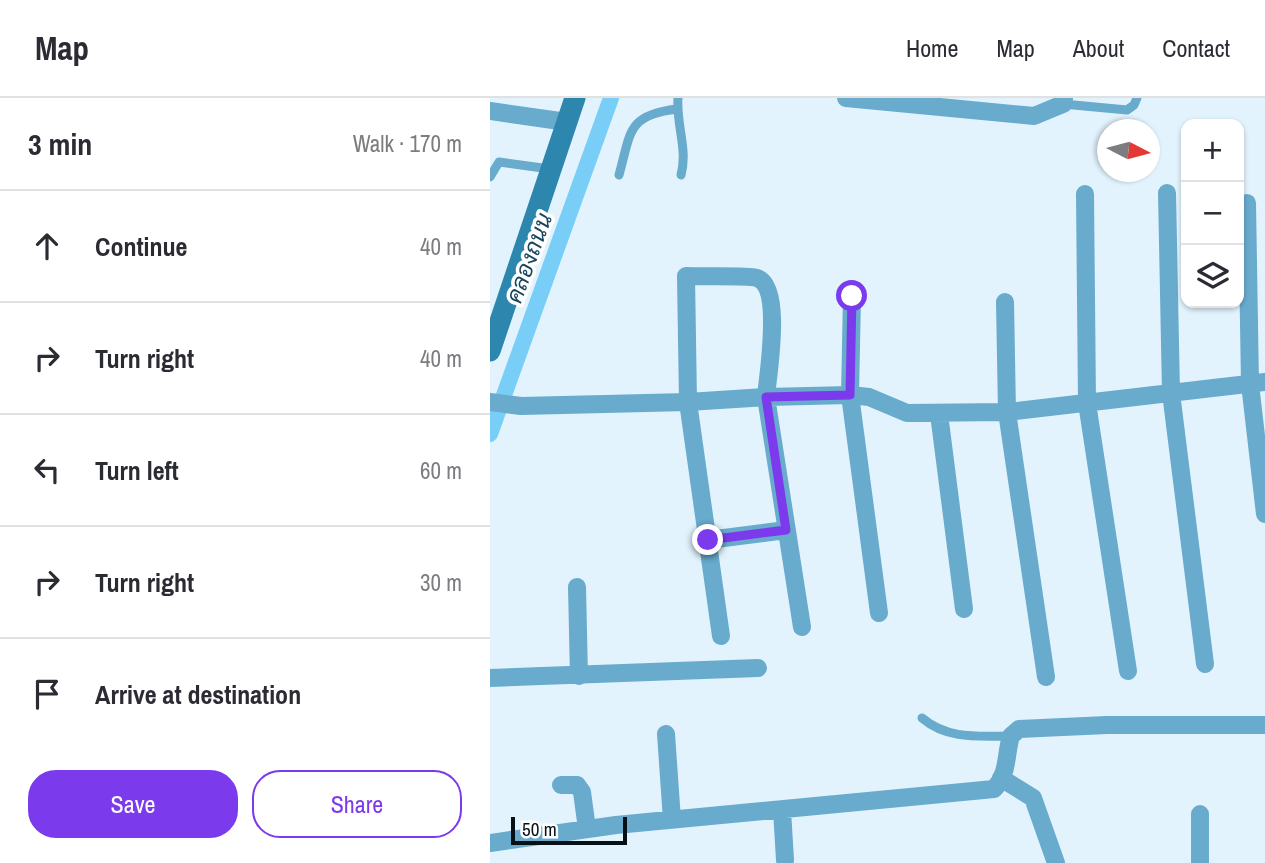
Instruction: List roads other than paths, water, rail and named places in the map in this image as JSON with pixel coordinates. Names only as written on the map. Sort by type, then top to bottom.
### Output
[{"type":"street","points":[[491,348],[575,98]]},
{"type":"street","points":[[846,98],[1034,116],[1059,104]]},
{"type":"street","points":[[490,111],[567,122]]},
{"type":"street","points":[[1085,194],[1087,403],[1128,671]]},
{"type":"street","points":[[1167,194],[1171,393],[1205,664]]},
{"type":"street","points":[[1247,203],[1265,514]]},
{"type":"street","points":[[721,636],[688,402],[686,276],[757,278],[767,286],[773,306],[766,397],[802,627]]},
{"type":"street","points":[[852,296],[850,395],[879,613]]},
{"type":"street","points":[[1005,302],[1007,412],[1046,677]]},
{"type":"street","points":[[490,402],[522,406],[850,395],[869,397],[907,413],[939,414],[1007,412],[1258,383]]},
{"type":"street","points":[[939,414],[964,609]]},
{"type":"street","points":[[708,540],[786,530]]},
{"type":"street","points":[[577,587],[579,676]]},
{"type":"street","points":[[490,678],[758,668]]},
{"type":"street","points":[[490,843],[587,829],[993,789],[1009,761],[1011,736],[1019,729],[1107,724],[1265,725]]},
{"type":"street","points":[[666,734],[673,820]]},
{"type":"street","points":[[1001,778],[1033,798],[1056,863]]},
{"type":"street","points":[[561,785],[577,785],[582,792],[587,829]]},
{"type":"street","points":[[782,810],[785,860]]},
{"type":"street","points":[[1200,814],[1200,863]]},
{"type":"lane","points":[[678,98],[677,109],[685,151],[681,175]]},
{"type":"lane","points":[[1059,104],[1127,110],[1135,105],[1137,98]]},
{"type":"lane","points":[[620,175],[632,129],[641,118],[655,112],[677,109]]},
{"type":"lane","points":[[490,177],[499,162],[551,170]]},
{"type":"lane","points":[[922,718],[934,727],[955,735],[1011,736]]},
{"type":"waterway","name":"คลองถนน","points":[[490,434],[611,98]]}]
